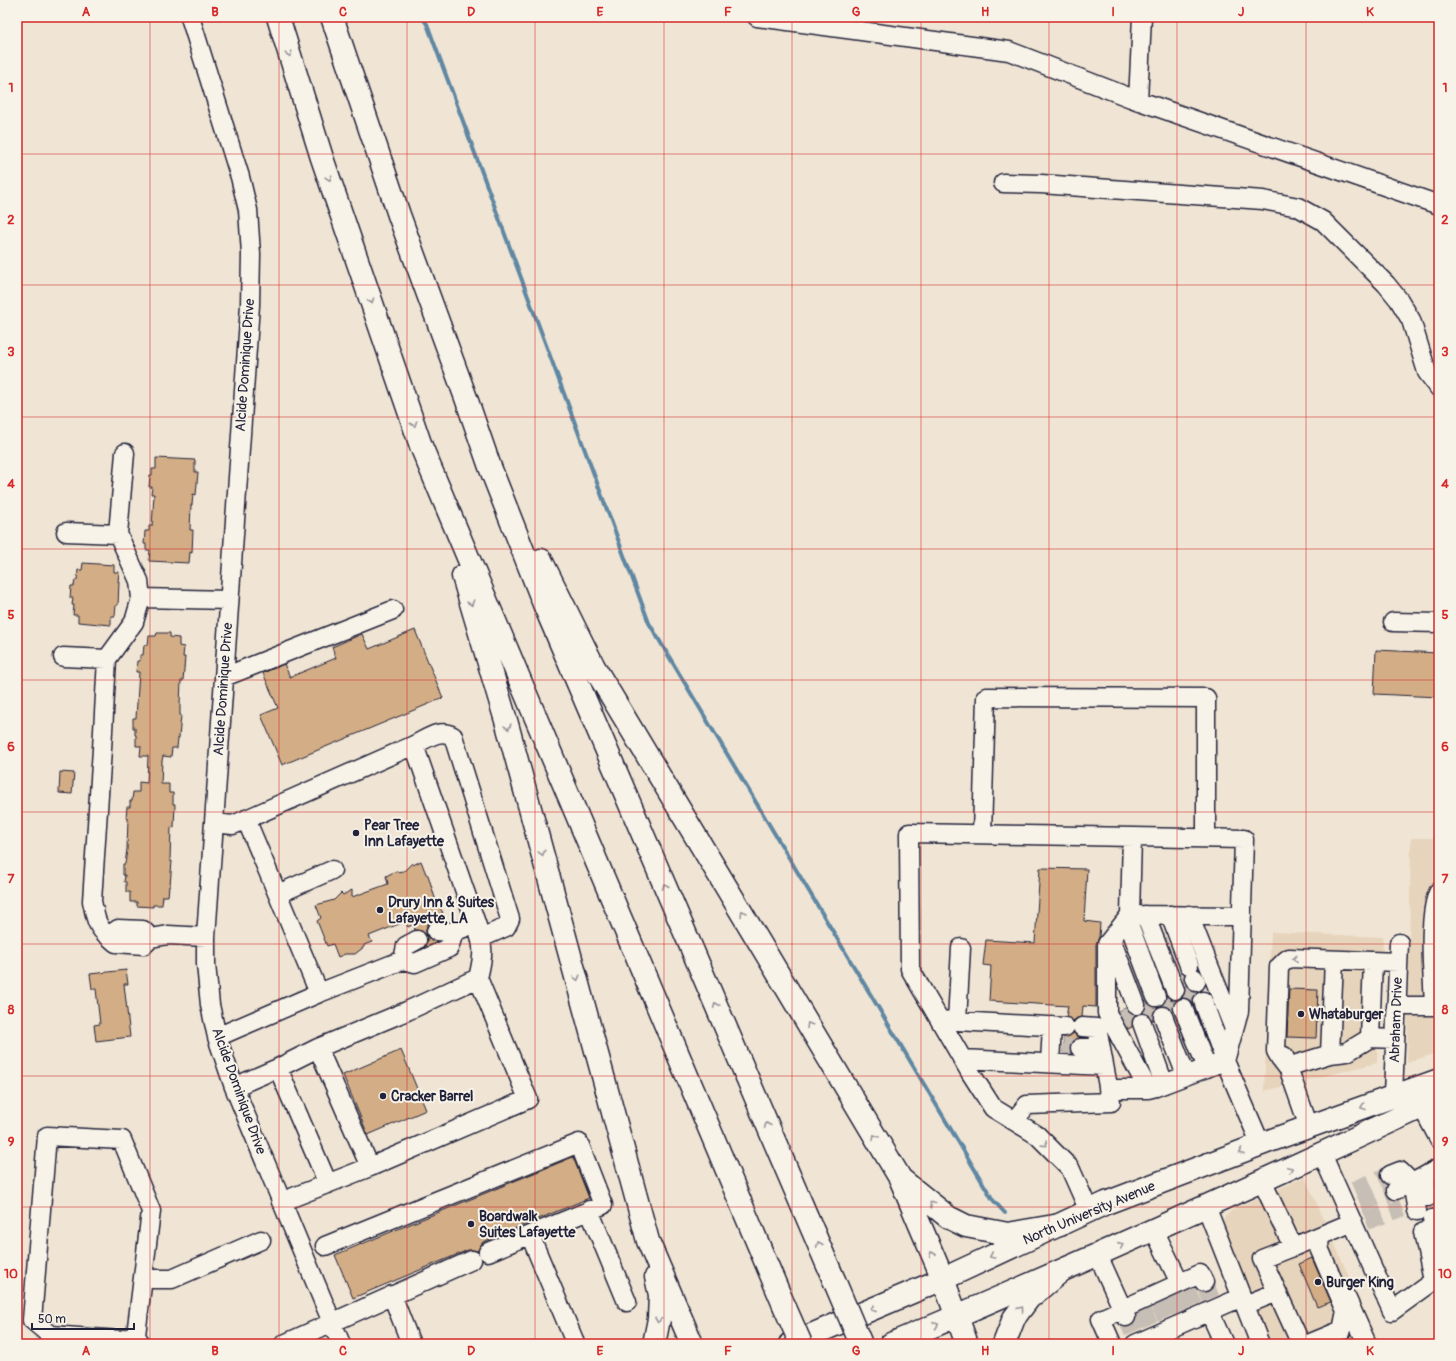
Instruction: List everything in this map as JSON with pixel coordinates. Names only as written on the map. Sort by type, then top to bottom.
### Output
[{"type":"main road","points":[[278,17],[322,158],[421,446],[508,724],[648,1241],[660,1295],[659,1319],[654,1344]]},
{"type":"main road","points":[[332,17],[399,216],[490,467],[544,604],[861,1344]]},
{"type":"main road","points":[[466,398],[551,582],[594,668],[762,944],[900,1178],[943,1279],[967,1344]]},
{"type":"main road","points":[[421,446],[801,1344]]},
{"type":"main road","name":"North University Avenue","points":[[790,1344],[943,1279],[1106,1203],[1439,1080]]},
{"type":"main road","points":[[891,1344],[1154,1230],[1430,1103]]},
{"type":"main road","points":[[900,1178],[948,1217],[966,1226],[1008,1234],[1060,1225]]},
{"type":"main road","points":[[648,1241],[692,1344]]},
{"type":"main road","points":[[1004,1344],[1014,1318],[1029,1298],[1061,1271]]},
{"type":"street","name":"Alcide Dominique Drive","points":[[190,17],[240,177],[248,210],[251,254],[249,313],[206,936],[206,964],[210,1005],[218,1037],[234,1087],[341,1344]]},
{"type":"street","points":[[757,17],[1009,51],[1138,101],[1439,205]]},
{"type":"street","points":[[1138,101],[1142,17]]},
{"type":"street","points":[[1003,184],[1041,184],[1264,200],[1298,208],[1323,221],[1386,284],[1399,300],[1411,320],[1427,372],[1439,388]]},
{"type":"street","points":[[125,453],[118,534],[139,581],[141,598],[134,622],[107,659],[92,901],[96,922],[101,931],[116,943],[144,944],[152,938],[168,935],[206,936]]},
{"type":"street","points":[[66,532],[118,534]]},
{"type":"street","points":[[141,598],[229,600]]},
{"type":"street","points":[[224,677],[393,610]]},
{"type":"street","points":[[1393,622],[1439,623]]},
{"type":"street","points":[[63,656],[107,659]]},
{"type":"street","points":[[982,834],[986,697],[1206,698],[1206,838]]},
{"type":"street","points":[[214,823],[233,825],[414,745],[440,732],[448,733],[453,736],[510,919],[506,927],[445,931],[449,948],[414,963],[403,960],[319,993],[218,1037]]},
{"type":"street","points":[[281,1202],[370,1167],[528,1098],[478,978],[483,958],[478,930],[414,745]]},
{"type":"street","points":[[246,819],[319,993]]},
{"type":"street","points":[[1089,1211],[1070,1168],[1037,1135],[993,1108],[962,1059],[949,1021],[910,969],[909,833],[1244,839],[1239,1011],[1234,1029],[1186,1075],[1108,1089]]},
{"type":"street","points":[[1132,837],[1137,920],[1169,988]]},
{"type":"street","points":[[278,894],[332,870]]},
{"type":"street","points":[[1396,1006],[1436,1000],[1432,926],[1436,896],[1439,891]]},
{"type":"street","points":[[1242,916],[1189,915],[1137,920],[1107,944],[1107,1013],[1186,1075],[1261,1145]]},
{"type":"street","points":[[1189,915],[1234,1029]]},
{"type":"street","points":[[1137,920],[1169,988]]},
{"type":"street","points":[[1137,920],[1169,988]]},
{"type":"street","points":[[403,960],[406,946],[417,940]]},
{"type":"street","name":"Abraham Drive","points":[[1393,1096],[1399,943]]},
{"type":"street","points":[[949,1021],[960,948]]},
{"type":"street","points":[[1107,957],[1169,988]]},
{"type":"street","points":[[1309,1127],[1287,1067],[1276,1051],[1279,967],[1289,958],[1398,962]]},
{"type":"street","points":[[1330,1054],[1331,960]]},
{"type":"street","points":[[1370,1038],[1373,961]]},
{"type":"street","points":[[234,1087],[278,1068],[318,1048],[406,1011],[478,978]]},
{"type":"street","points":[[1168,1014],[1186,1075]]},
{"type":"street","points":[[1168,1014],[1186,1075]]},
{"type":"street","points":[[1168,1014],[1186,1075]]},
{"type":"street","points":[[949,1021],[1097,1028],[1111,1102],[1027,1105],[1014,1121]]},
{"type":"street","points":[[1061,1051],[1066,1026]]},
{"type":"street","points":[[1287,1067],[1330,1054],[1347,1052],[1370,1038],[1395,1038]]},
{"type":"street","points":[[318,1048],[370,1167]]},
{"type":"street","points":[[962,1059],[1100,1048]]},
{"type":"street","points":[[1061,1051],[1104,1066]]},
{"type":"street","points":[[278,1068],[328,1184]]},
{"type":"street","points":[[1430,1103],[1439,1139]]},
{"type":"street","points":[[47,1136],[122,1140],[150,1211],[143,1279],[140,1341],[50,1335],[32,1320],[47,1136]]},
{"type":"street","points":[[325,1246],[579,1143],[603,1205],[488,1252]]},
{"type":"street","points":[[1322,1154],[1354,1210],[1392,1311],[1436,1279],[1419,1194]]},
{"type":"street","points":[[1262,1181],[1293,1247]]},
{"type":"street","points":[[1419,1194],[1439,1260]]},
{"type":"street","points":[[1206,1206],[1260,1344]]},
{"type":"street","points":[[589,1210],[627,1302]]},
{"type":"street","points":[[1301,1344],[1262,1259],[1320,1236],[1354,1210]]},
{"type":"street","points":[[1154,1230],[1184,1304],[1224,1344]]},
{"type":"street","points":[[530,1235],[574,1340]]},
{"type":"street","points":[[1308,1344],[1342,1330],[1346,1311],[1319,1248],[1320,1236]]},
{"type":"street","points":[[1320,1236],[1367,1344]]},
{"type":"street","points":[[143,1279],[172,1279],[261,1240]]},
{"type":"street","points":[[1098,1255],[1137,1324]]},
{"type":"street","points":[[284,1344],[472,1260]]},
{"type":"street","points":[[1137,1324],[1184,1304],[1200,1274],[1204,1282]]},
{"type":"street","points":[[1112,1344],[1101,1319],[1137,1324],[1184,1304],[1244,1301],[1277,1292]]},
{"type":"street","points":[[392,1295],[411,1344]]},
{"type":"shaded area","points":[[1411,838],[1439,838],[1439,1052],[1407,1063]]},
{"type":"shaded area","points":[[1271,932],[1383,937],[1377,1063],[1264,1091]]},
{"type":"shaded area","points":[[1305,1177],[1379,1344],[1269,1344],[1223,1236],[1223,1219],[1235,1208]]},
{"type":"building","points":[[156,458],[195,460],[195,472],[198,472],[196,495],[193,494],[191,505],[190,530],[193,530],[192,553],[190,552],[189,563],[149,561],[150,550],[146,550],[146,544],[144,544],[145,531],[149,531],[149,526],[152,526],[154,494],[151,494],[152,487],[149,487],[152,469],[156,469]]},
{"type":"building","points":[[83,563],[114,565],[114,572],[119,572],[118,605],[116,605],[115,616],[111,616],[111,625],[78,622],[78,615],[73,615],[73,598],[70,598],[71,586],[74,586],[75,580],[77,580],[78,570],[82,570]]},
{"type":"building","points":[[415,630],[443,698],[282,765],[261,715],[278,708],[263,673],[284,664],[290,677],[336,658],[332,647],[362,634],[369,649]]},
{"type":"building","points":[[157,633],[170,633],[170,637],[179,638],[179,646],[184,647],[183,657],[185,657],[183,681],[181,681],[181,715],[177,748],[172,748],[171,757],[163,756],[162,761],[161,784],[169,784],[169,793],[173,793],[173,804],[175,804],[174,828],[171,827],[170,861],[172,861],[170,886],[168,896],[163,896],[162,905],[153,905],[153,907],[137,906],[137,902],[130,902],[130,892],[126,892],[126,882],[124,882],[125,875],[123,875],[123,864],[125,864],[127,849],[127,807],[130,807],[133,792],[139,792],[139,782],[147,783],[148,756],[140,756],[141,746],[136,746],[135,728],[133,728],[133,718],[136,718],[139,672],[136,672],[137,661],[140,661],[140,655],[143,655],[144,645],[148,645],[149,636],[156,636]]},
{"type":"building","points":[[1376,650],[1439,653],[1439,697],[1374,694]]},
{"type":"building","points":[[60,772],[74,773],[72,794],[59,793]]},
{"type":"building","name":"Drury Inn & Suites Lafayette, LA","points":[[421,861],[426,874],[428,875],[435,898],[443,913],[432,918],[433,921],[427,925],[426,935],[422,931],[415,930],[414,924],[408,927],[404,922],[369,936],[372,942],[364,945],[364,947],[355,954],[345,954],[338,957],[333,944],[327,946],[317,921],[321,918],[316,905],[334,900],[341,893],[343,895],[352,890],[352,897],[388,884],[386,876],[394,872],[404,871],[412,863],[413,865]]},
{"type":"building","points":[[1040,868],[1087,869],[1084,921],[1100,923],[1099,937],[1096,944],[1096,1007],[1083,1006],[1082,1017],[1073,1021],[1066,1017],[1068,1006],[989,1001],[991,966],[983,965],[986,940],[1035,943]]},
{"type":"building","points":[[426,935],[430,940],[438,942],[424,948],[427,941]]},
{"type":"building","points":[[126,970],[128,984],[124,984],[130,1037],[96,1041],[94,1025],[100,1024],[96,989],[92,989],[90,974]]},
{"type":"building","points":[[1185,986],[1191,991],[1198,992],[1193,999],[1193,1005],[1189,1000],[1181,998],[1185,992]]},
{"type":"building","name":"Whataburger","points":[[1289,989],[1318,990],[1316,1038],[1287,1037]]},
{"type":"building","points":[[1166,995],[1169,998],[1177,1000],[1173,1006],[1173,1012],[1169,1008],[1161,1006],[1166,999]]},
{"type":"building","points":[[1146,1001],[1154,1007],[1158,1007],[1153,1014],[1153,1020],[1148,1015],[1143,1013],[1146,1007]]},
{"type":"building","points":[[1126,1008],[1130,1013],[1135,1015],[1132,1021],[1132,1027],[1128,1029],[1118,1011]]},
{"type":"building","points":[[1074,1033],[1081,1038],[1075,1039],[1071,1042],[1071,1054],[1063,1053],[1064,1037]]},
{"type":"building","points":[[401,1050],[426,1110],[368,1135],[343,1075]]},
{"type":"building","points":[[573,1157],[589,1198],[483,1242],[478,1251],[468,1250],[353,1298],[335,1255]]},
{"type":"building","name":"Burger King","points":[[1312,1258],[1331,1302],[1317,1307],[1299,1264]]},
{"type":"waterway","points":[[158,17],[162,18]]},
{"type":"waterway","points":[[209,18],[227,17]]},
{"type":"waterway","points":[[422,17],[427,24],[649,623],[993,1200],[1005,1213]]},
{"type":"tunnel","points":[[1178,970],[1184,983]]},
{"type":"tunnel","points":[[1185,986],[1192,1005]]},
{"type":"tunnel","points":[[1166,994],[1173,1012]]},
{"type":"tunnel","points":[[1147,1001],[1154,1019]]},
{"type":"tunnel","points":[[1126,1008],[1133,1027]]},
{"type":"tunnel","points":[[1063,1047],[1080,1048]]},
{"type":"tunnel","points":[[1354,1190],[1390,1175]]},
{"type":"tunnel","points":[[1438,1184],[1439,1190]]},
{"type":"tunnel","points":[[1360,1204],[1396,1190]]},
{"type":"tunnel","points":[[1366,1221],[1402,1208]]},
{"type":"tunnel","points":[[1204,1282],[1211,1299]]},
{"type":"tunnel","points":[[1187,1290],[1194,1306]]},
{"type":"tunnel","points":[[1174,1296],[1181,1312]]},
{"type":"tunnel","points":[[1159,1303],[1166,1318]]},
{"type":"tunnel","points":[[1142,1310],[1149,1325]]},
{"type":"tunnel","points":[[1126,1317],[1133,1332]]},
{"type":"place","name":"Pear Tree Inn Lafayette","points":[[356,833]]},
{"type":"place","name":"Drury Inn & Suites Lafayette, LA","points":[[380,910]]},
{"type":"place","name":"Whataburger","points":[[1301,1014]]},
{"type":"place","name":"Cracker Barrel","points":[[383,1096]]},
{"type":"place","name":"Boardwalk Suites Lafayette","points":[[471,1224]]},
{"type":"place","name":"Burger King","points":[[1318,1282]]}]
